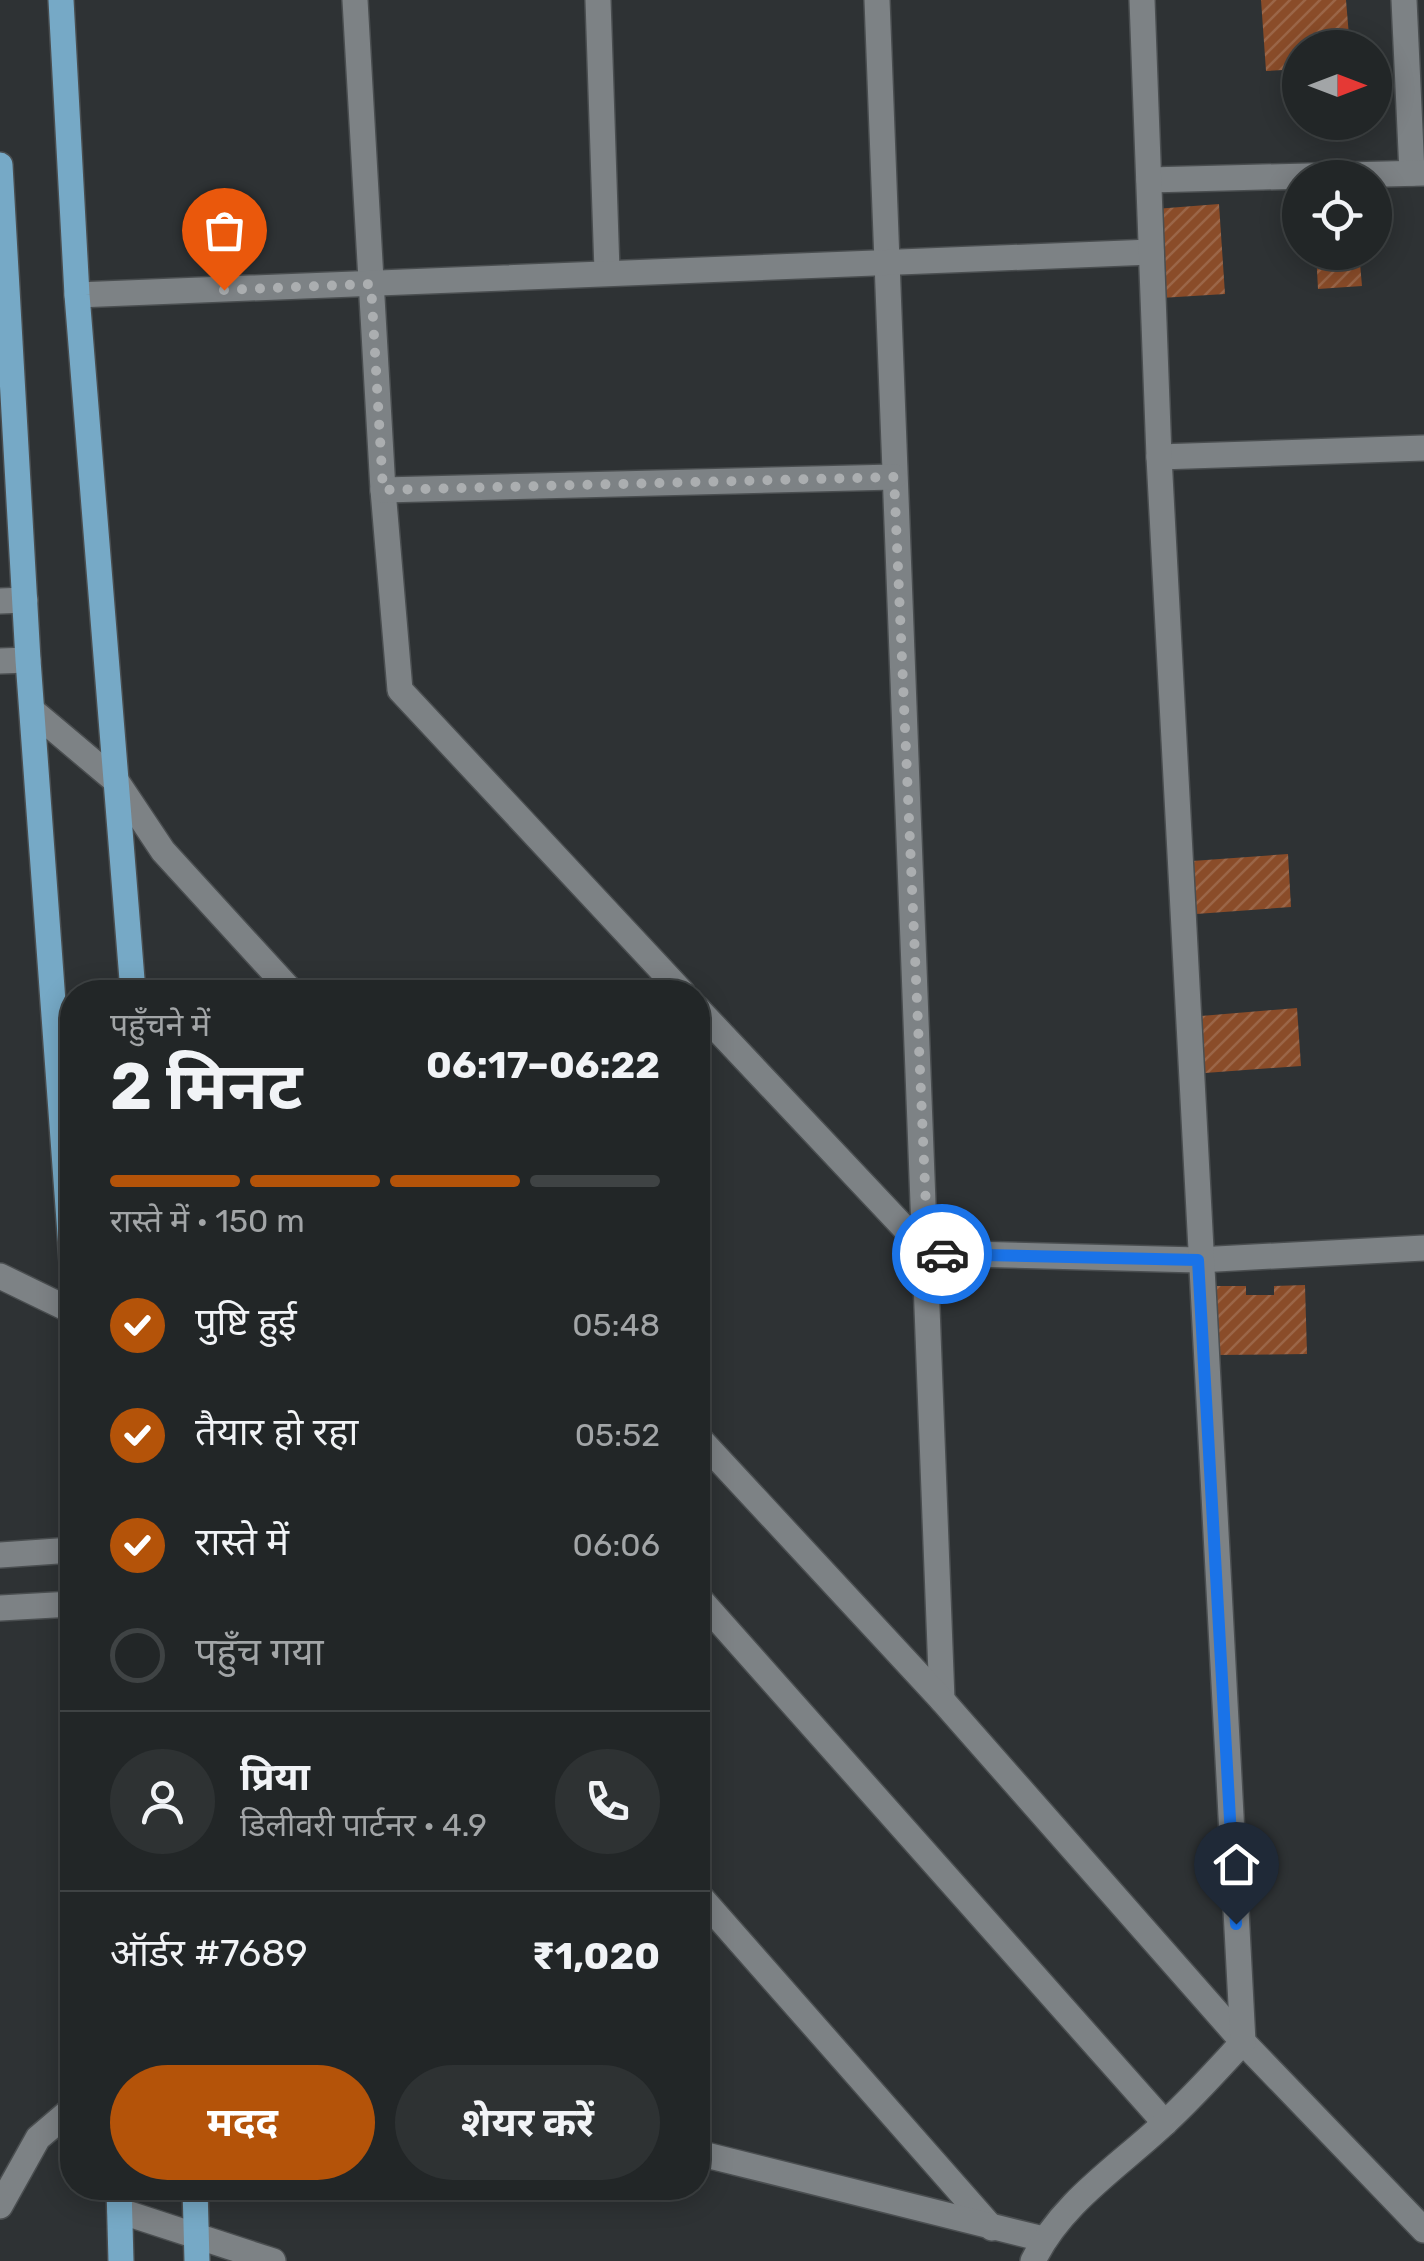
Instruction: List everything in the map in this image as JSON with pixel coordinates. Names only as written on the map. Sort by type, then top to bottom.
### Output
[{"type":"main road","points":[[62,0],[76,294],[132,980]]},
{"type":"main road","points":[[0,165],[12,600],[28,660],[34,712],[60,1088]]},
{"type":"main road","points":[[120,2200],[121,2261]]},
{"type":"main road","points":[[195,2200],[196,2261]]},
{"type":"street","points":[[355,0],[383,490],[400,690],[671,980]]},
{"type":"street","points":[[598,0],[607,272]]},
{"type":"street","points":[[876,0],[890,260],[894,477],[928,1253],[942,1700]]},
{"type":"street","points":[[710,2156],[992,2228],[1038,2250],[1099,2179],[1165,2123],[1243,2042],[1198,1260],[1158,457],[1142,0]]},
{"type":"street","points":[[1149,180],[1418,173],[1404,0]]},
{"type":"street","points":[[76,294],[1151,252]]},
{"type":"street","points":[[1158,457],[1424,448]]},
{"type":"street","points":[[383,490],[894,477]]},
{"type":"street","points":[[0,661],[28,660]]},
{"type":"street","points":[[34,712],[117,782],[163,851],[281,980]]},
{"type":"street","points":[[710,1022],[928,1253],[1198,1260],[1424,1248]]},
{"type":"street","points":[[0,1276],[60,1304]]},
{"type":"street","points":[[710,1450],[942,1700],[1243,2042],[1424,2230]]},
{"type":"street","points":[[0,1555],[60,1551]]},
{"type":"street","points":[[0,1608],[60,1605]]},
{"type":"street","points":[[710,1611],[1165,2123]]},
{"type":"street","points":[[710,1908],[992,2228]]},
{"type":"street","points":[[0,2206],[38,2138],[60,2119]]},
{"type":"street","points":[[122,2200],[197,2234],[272,2261]]},
{"type":"building","points":[[1261,0],[1346,0],[1348,30],[1282,30],[1282,70],[1266,71]]},
{"type":"building","points":[[1219,204],[1225,294],[1161,298],[1155,209]]},
{"type":"building","points":[[1317,270],[1361,270],[1362,286],[1318,289]]},
{"type":"building","points":[[1288,854],[1291,907],[1196,914],[1192,861]]},
{"type":"building","points":[[1297,1008],[1301,1066],[1205,1073],[1201,1016]]},
{"type":"building","points":[[1305,1285],[1307,1354],[1215,1355],[1214,1286],[1246,1286],[1246,1295],[1274,1295],[1274,1286]]},
{"type":"way so far","points":[[224,290],[371,284],[383,490],[894,477],[928,1253],[942,1254]]},
{"type":"route","points":[[942,1254],[1198,1260],[1236,1924]]}]
